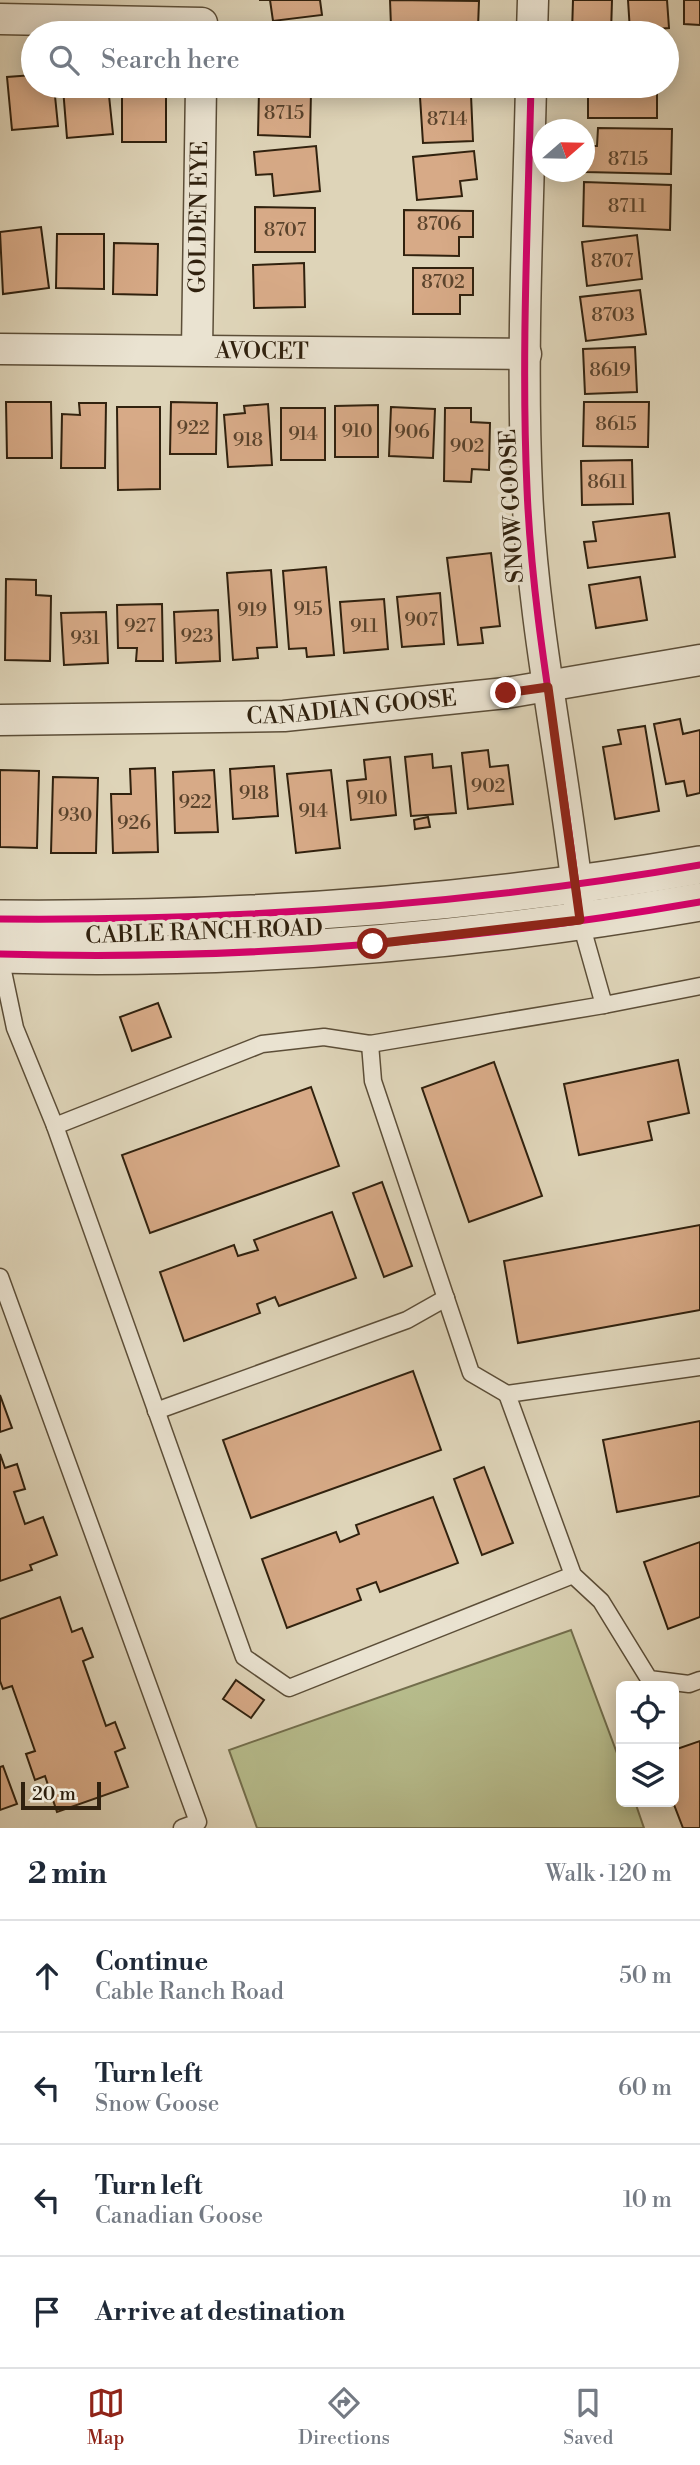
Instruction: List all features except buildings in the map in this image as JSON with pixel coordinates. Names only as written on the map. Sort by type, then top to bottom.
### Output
[{"type":"street","points":[[532,21],[533,0]]},
{"type":"street","points":[[0,19],[202,19]]},
{"type":"street","name":"GOLDEN EYE","points":[[197,350],[201,98]]},
{"type":"street","name":"SNOW GOOSE","points":[[531,98],[526,354],[527,488],[534,581],[580,920]]},
{"type":"street","name":"AVOCET","points":[[0,349],[526,354]]},
{"type":"street","name":"CANADIAN GOOSE","points":[[0,720],[284,716],[548,687],[700,660]]},
{"type":"street","name":"CABLE RANCH ROAD","points":[[0,919],[143,918],[298,911],[464,898],[700,865]]},
{"type":"street","name":"CABLE RANCH ROAD","points":[[0,956],[148,955],[328,947],[580,920],[700,902]]},
{"type":"lane","points":[[580,920],[604,1005]]},
{"type":"lane","points":[[0,956],[15,1027],[55,1126],[244,1657],[289,1688],[573,1575]]},
{"type":"lane","points":[[55,1126],[262,1044],[324,1037],[370,1044],[700,986]]},
{"type":"lane","points":[[370,1044],[373,1082],[471,1373],[507,1394],[700,1367]]},
{"type":"lane","points":[[0,1277],[198,1822],[183,1828]]},
{"type":"lane","points":[[156,1411],[407,1320],[446,1298]]},
{"type":"lane","points":[[507,1394],[573,1575],[600,1601],[649,1679],[689,1684],[700,1680]]},
{"type":"green space","points":[[571,1630],[616,1751],[616,1807],[637,1807],[644,1828],[257,1828],[229,1750]]},
{"type":"cycle path","points":[[531,98],[525,338],[525,439],[530,543],[542,651],[580,920]]},
{"type":"cycle path","points":[[0,919],[176,917],[352,908],[526,891],[700,865]]},
{"type":"cycle path","points":[[0,954],[176,954],[352,946],[526,928],[700,902]]},
{"type":"route","points":[[373,944],[580,920],[548,687],[506,693]]}]
